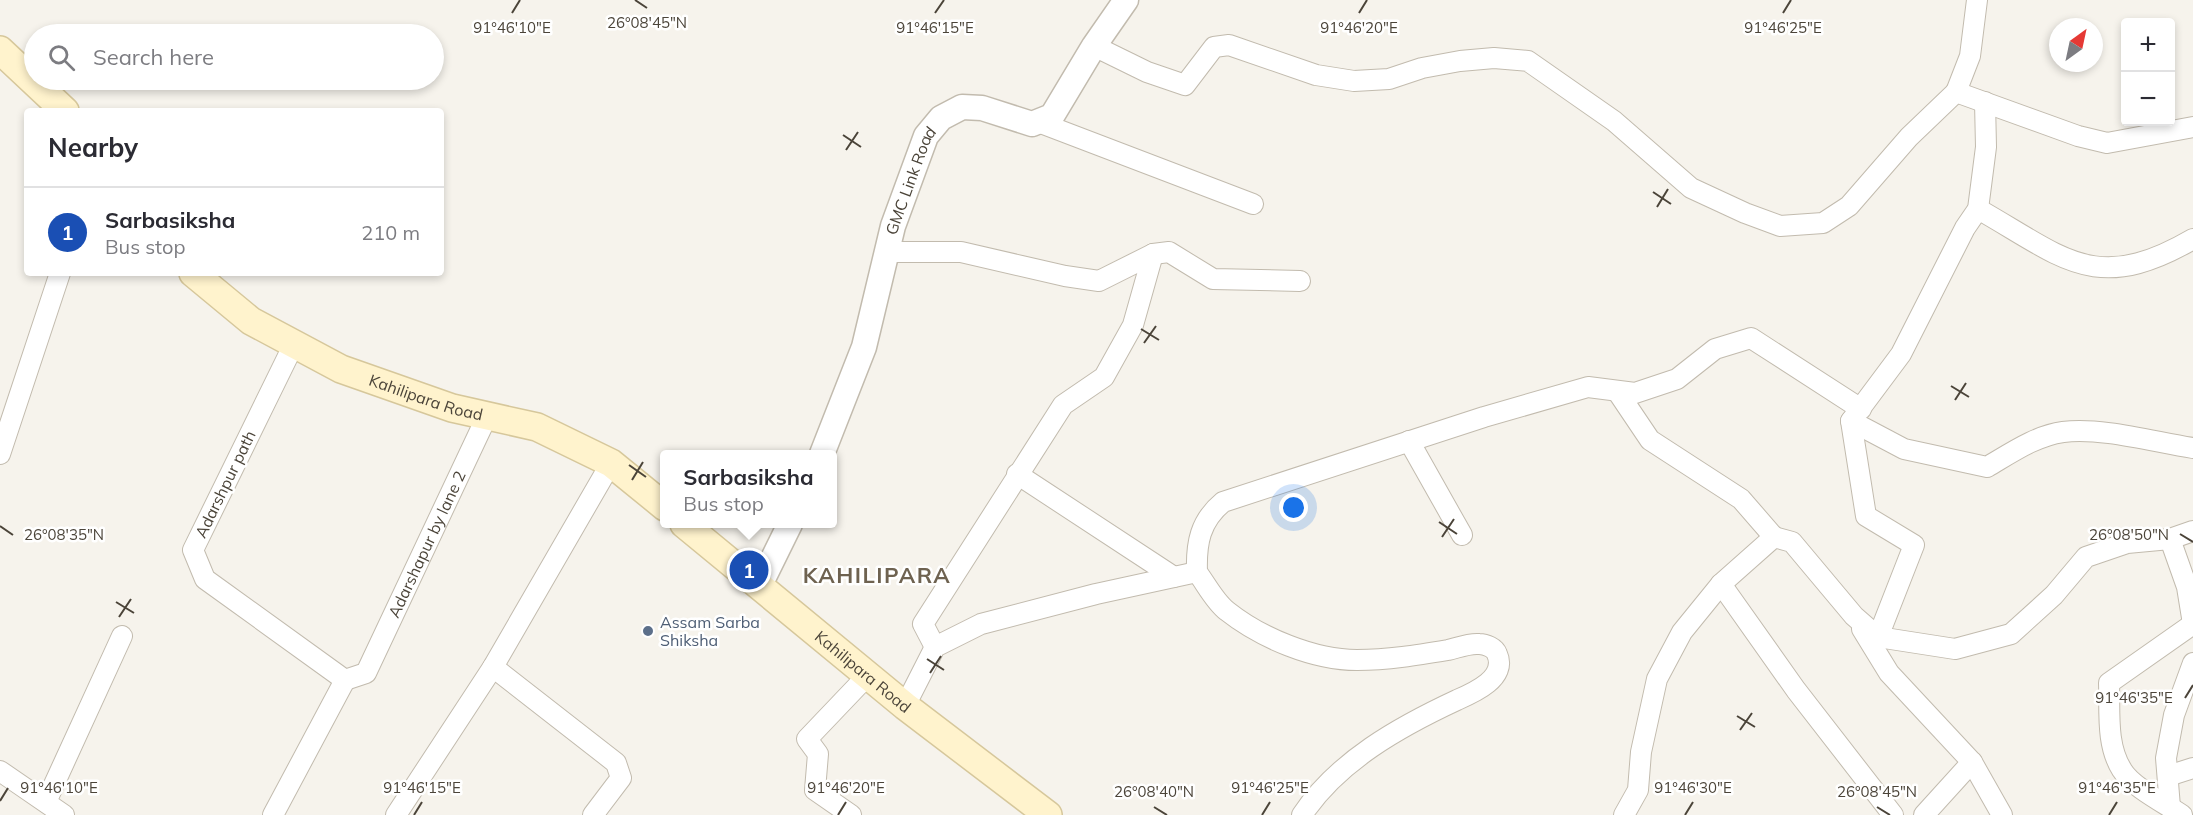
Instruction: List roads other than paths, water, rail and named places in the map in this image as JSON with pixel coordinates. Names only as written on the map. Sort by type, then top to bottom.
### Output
[{"type":"main road","points":[[0,50],[24,73]]},
{"type":"main road","points":[[43,90],[62,108]]},
{"type":"main road","name":"Kahilipara Road","points":[[197,276],[251,321],[341,369],[452,408],[488,414],[537,427],[611,463],[660,503]]},
{"type":"main road","name":"Kahilipara Road","points":[[689,528],[904,706],[1048,815]]},
{"type":"street","points":[[1038,122],[1052,116],[1094,46],[1126,0]]},
{"type":"street","points":[[1094,46],[1147,72],[1185,85],[1214,47],[1229,45],[1316,75],[1354,81],[1389,79],[1422,68],[1460,61],[1494,58],[1528,62],[1614,121],[1691,188],[1744,213],[1780,226],[1823,223],[1849,206],[1909,137],[1956,92],[1970,56],[1977,0]]},
{"type":"street","points":[[1956,92],[2078,136],[2107,143],[2193,127]]},
{"type":"street","points":[[1878,637],[1914,545],[1866,516],[1856,415],[1901,354],[1965,228],[1978,209],[1986,147],[1985,102]]},
{"type":"street","name":"GMC Link Road","points":[[824,450],[864,346],[893,226],[926,136],[942,118],[962,107],[982,108],[1032,124],[1038,122]]},
{"type":"street","points":[[1038,122],[1253,204]]},
{"type":"street","points":[[1978,209],[2064,260],[2086,266],[2106,268],[2139,263],[2193,239]]},
{"type":"street","points":[[887,252],[961,252],[1065,276],[1099,281],[1153,254],[1169,252],[1214,279],[1300,281]]},
{"type":"street","points":[[935,647],[923,624],[1063,405],[1104,377],[1133,325],[1153,254]]},
{"type":"street","points":[[0,454],[6,418],[59,276]]},
{"type":"street","points":[[1302,815],[1340,772],[1370,748],[1401,729],[1478,691],[1491,680],[1500,663],[1494,649],[1479,644],[1400,658],[1355,660],[1315,654],[1264,634],[1226,610],[1197,572],[1199,536],[1212,512],[1223,502],[1409,441],[1588,387],[1635,393],[1677,379],[1715,349],[1751,338],[1904,449],[1987,467],[2035,440],[2063,432],[2094,432],[2193,448]]},
{"type":"street","name":"Adarshpur path","points":[[294,344],[193,550],[205,579],[345,680]]},
{"type":"street","points":[[1617,391],[1650,440],[1741,499],[1774,537],[1792,542],[1854,616],[1878,637],[1955,649],[2011,634],[2054,595],[2086,557],[2127,543],[2170,539],[2193,531]]},
{"type":"street","name":"Adarshapur by lane 2","points":[[345,680],[366,673],[488,414]]},
{"type":"street","points":[[1409,441],[1462,535]]},
{"type":"street","points":[[396,815],[493,668],[611,463]]},
{"type":"street","points":[[1017,474],[1174,577]]},
{"type":"street","points":[[760,585],[788,528]]},
{"type":"street","points":[[1624,815],[1638,790],[1641,752],[1657,679],[1682,632],[1721,584],[1774,537]]},
{"type":"street","points":[[2170,539],[2187,587],[2193,624],[2109,683],[2110,737],[2122,771],[2176,811]]},
{"type":"street","points":[[904,706],[935,647],[981,624],[1197,572]]},
{"type":"street","points":[[1721,584],[1796,690],[1893,815]]},
{"type":"street","points":[[1854,616],[1888,673],[1972,762],[2002,815]]},
{"type":"street","points":[[46,802],[122,636]]},
{"type":"street","points":[[2176,811],[2166,758],[2174,715],[2193,663]]},
{"type":"street","points":[[493,668],[616,763],[621,778],[595,814]]},
{"type":"street","points":[[852,815],[815,790],[818,754],[807,739],[868,675]]},
{"type":"street","points":[[273,815],[345,680]]},
{"type":"street","points":[[1924,815],[1972,762]]},
{"type":"street","points":[[2168,776],[2193,768]]},
{"type":"street","points":[[0,771],[64,815]]},
{"type":"place","name":"Sarbasiksha","points":[[749,570]]},
{"type":"place","name":"Assam Sarba Shiksha","points":[[648,631]]},
{"type":"district","name":"KAHILIPARA","points":[[877,575]]}]
